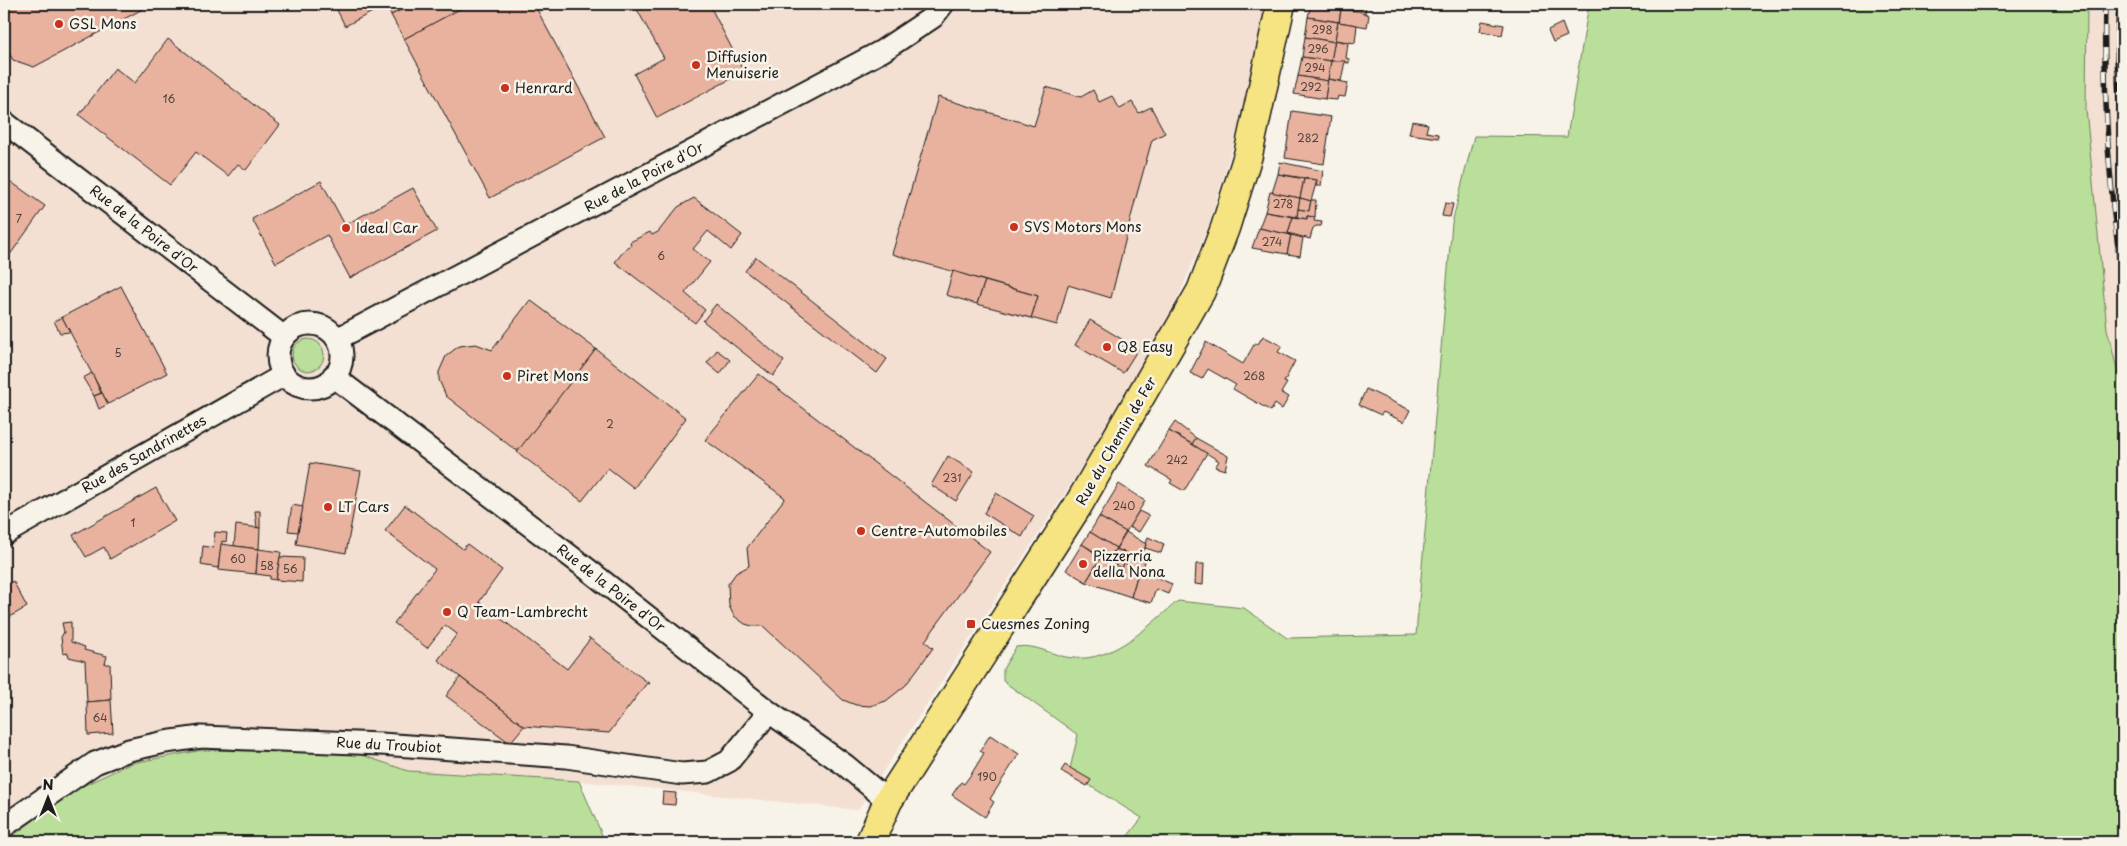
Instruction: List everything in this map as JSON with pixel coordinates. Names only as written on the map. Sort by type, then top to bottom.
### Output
[{"type":"main road","name":"Rue du Chemin de Fer","points":[[870,842],[888,801],[1077,507],[1201,291],[1225,228],[1248,155],[1281,4]]},
{"type":"street","name":"Rue de la Poire d'Or","points":[[337,339],[882,52],[933,17],[943,4]]},
{"type":"street","name":"Rue de la Poire d'Or","points":[[4,122],[284,337]]},
{"type":"street","points":[[311,324],[321,326],[330,331],[337,339],[341,348],[339,368],[326,383],[308,387],[299,386],[284,375],[279,366],[278,356],[284,337],[291,330],[300,325],[311,324]]},
{"type":"street","name":"Rue des Sandrinettes","points":[[4,534],[284,375]]},
{"type":"street","name":"Rue de la Poire d'Or","points":[[333,376],[586,568],[769,712],[845,765],[888,801]]},
{"type":"street","name":"Rue du Troubiot","points":[[4,826],[96,764],[129,750],[165,742],[201,737],[381,744],[566,757],[682,774],[708,772],[729,761],[769,712]]},
{"type":"shaded area","points":[[4,4],[1267,4],[1238,129],[1208,227],[1178,298],[1127,395],[858,810],[579,781],[408,771],[356,753],[203,750],[132,763],[72,791],[4,842]]},
{"type":"shaded area","points":[[2087,4],[2123,4],[2123,393],[2107,329],[2086,109]]},
{"type":"green space","points":[[1589,4],[2087,4],[2086,109],[2107,329],[2123,393],[2123,842],[1123,842],[1142,818],[1069,773],[1078,735],[1003,681],[1003,669],[1016,647],[1038,648],[1073,658],[1088,658],[1103,654],[1117,648],[1143,631],[1178,601],[1244,608],[1287,638],[1416,635],[1452,223],[1474,136],[1567,137]]},
{"type":"green space","points":[[308,339],[320,343],[324,355],[320,367],[308,371],[296,367],[292,355],[296,343]]},
{"type":"green space","points":[[203,750],[356,753],[408,771],[579,781],[605,842],[5,842],[72,791],[132,763]]},
{"type":"building","name":"GSL Mons","points":[[4,4],[152,4],[34,67],[13,60],[4,44]]},
{"type":"building","points":[[334,4],[413,4],[391,15],[386,5],[345,26]]},
{"type":"building","points":[[413,4],[470,4],[404,39],[391,15]]},
{"type":"building","name":"Henrard","points":[[469,4],[534,4],[605,137],[490,198],[404,39]]},
{"type":"building","points":[[623,4],[634,4],[635,7],[627,11]]},
{"type":"building","name":"Diffusion Menuiserie","points":[[634,4],[709,4],[744,72],[657,118],[634,74],[664,58]]},
{"type":"building","points":[[1311,4],[1342,4],[1341,10]]},
{"type":"building","points":[[1311,4],[1341,10],[1339,22],[1308,17]]},
{"type":"building","points":[[1342,4],[1366,4],[1365,13],[1341,9]]},
{"type":"building","points":[[1341,10],[1359,11],[1369,15],[1367,27],[1339,22]]},
{"type":"building","points":[[1308,17],[1338,22],[1335,42],[1305,37]]},
{"type":"building","points":[[1482,21],[1504,25],[1502,35],[1480,31]]},
{"type":"building","points":[[1338,22],[1357,25],[1355,43],[1335,40]]},
{"type":"building","points":[[1562,23],[1567,36],[1553,42],[1548,30]]},
{"type":"building","points":[[1305,37],[1335,42],[1331,61],[1302,57]]},
{"type":"building","points":[[168,39],[280,125],[246,170],[238,164],[228,176],[196,152],[170,185],[79,115],[115,68],[135,83]]},
{"type":"building","points":[[1335,40],[1348,43],[1346,58],[1349,59],[1349,63],[1331,61]]},
{"type":"building","points":[[1302,57],[1331,61],[1328,81],[1298,76]]},
{"type":"building","points":[[1331,61],[1345,61],[1341,81],[1328,79]]},
{"type":"building","points":[[1298,76],[1328,81],[1325,99],[1294,94]]},
{"type":"building","points":[[1328,79],[1348,83],[1345,97],[1338,96],[1337,100],[1325,99]]},
{"type":"building","name":"SVS Motors Mons","points":[[1046,87],[1081,97],[1093,90],[1099,102],[1112,96],[1120,109],[1132,102],[1139,113],[1151,107],[1165,133],[1152,140],[1111,298],[1068,285],[1057,325],[1031,318],[1038,296],[892,254],[938,97],[1034,126]]},
{"type":"building","points":[[1292,111],[1331,117],[1324,164],[1285,158]]},
{"type":"building","points":[[1412,121],[1428,124],[1426,132],[1438,134],[1439,138],[1409,134]]},
{"type":"building","points":[[1280,162],[1323,171],[1321,186],[1316,186],[1317,180],[1278,174]]},
{"type":"building","points":[[1278,174],[1304,179],[1300,198],[1272,193]]},
{"type":"building","points":[[4,177],[45,206],[4,263]]},
{"type":"building","points":[[1304,179],[1317,180],[1311,201],[1300,198]]},
{"type":"building","name":"Ideal Car","points":[[321,181],[345,225],[413,188],[437,231],[350,278],[327,235],[276,263],[252,219]]},
{"type":"building","points":[[1270,192],[1300,198],[1297,217],[1265,212]]},
{"type":"building","points":[[694,198],[742,235],[731,250],[708,231],[693,249],[710,262],[685,293],[705,310],[695,323],[615,262],[627,247],[631,245],[630,242],[650,232],[652,235],[658,232],[678,207]]},
{"type":"building","points":[[1300,198],[1311,201],[1309,211],[1298,209]]},
{"type":"building","points":[[1311,200],[1316,200],[1315,217],[1307,216],[1307,219],[1297,217],[1298,209],[1309,211]]},
{"type":"building","points":[[1445,203],[1453,204],[1450,217],[1442,216]]},
{"type":"building","points":[[1265,212],[1293,217],[1288,233],[1291,235],[1259,228]]},
{"type":"building","points":[[1307,216],[1315,217],[1314,221],[1322,222],[1321,226],[1313,228],[1310,239],[1288,233],[1293,217],[1307,219]]},
{"type":"building","points":[[1259,228],[1291,235],[1287,254],[1252,248]]},
{"type":"building","points":[[1291,235],[1303,238],[1300,256],[1287,254]]},
{"type":"building","points":[[756,257],[887,359],[877,373],[745,271]]},
{"type":"building","points":[[953,271],[985,281],[977,304],[946,295]]},
{"type":"building","points":[[985,281],[1038,296],[1031,318],[977,304]]},
{"type":"building","points":[[121,286],[167,373],[108,404],[62,317]]},
{"type":"building","name":"Piret Mons","points":[[530,300],[596,349],[519,451],[446,396],[439,380],[439,372],[446,356],[459,346],[476,344],[492,350]]},
{"type":"building","points":[[716,304],[784,361],[773,376],[703,321]]},
{"type":"building","points":[[62,317],[70,332],[60,333],[54,321]]},
{"type":"building","name":"Q8 Easy","points":[[1090,320],[1138,349],[1123,373],[1075,345]]},
{"type":"building","points":[[1263,336],[1282,346],[1278,352],[1295,361],[1284,382],[1287,383],[1281,393],[1289,397],[1282,409],[1275,404],[1271,411],[1233,389],[1236,385],[1208,369],[1202,379],[1190,373],[1206,342],[1243,364],[1255,343],[1258,344]]},
{"type":"building","points":[[596,349],[686,418],[634,488],[608,468],[582,501],[517,452]]},
{"type":"building","points":[[717,350],[730,360],[720,374],[707,363]]},
{"type":"building","points":[[92,373],[101,393],[94,396],[83,378]]},
{"type":"building","name":"Centre-Automobiles","points":[[759,374],[990,552],[925,641],[933,648],[905,686],[886,701],[870,706],[856,705],[843,700],[763,626],[745,624],[734,616],[729,606],[728,584],[736,573],[749,566],[747,548],[785,498],[705,440]]},
{"type":"building","points":[[1366,389],[1410,410],[1404,422],[1383,412],[1381,415],[1359,405]]},
{"type":"building","points":[[102,393],[108,404],[99,409],[94,396]]},
{"type":"building","points":[[1175,422],[1196,438],[1192,444],[1169,431]]},
{"type":"building","points":[[1169,431],[1207,453],[1184,491],[1170,483],[1172,480],[1148,466]]},
{"type":"building","points":[[1196,438],[1228,456],[1225,470],[1215,467],[1219,461],[1192,444]]},
{"type":"building","points":[[948,456],[974,472],[956,501],[931,485]]},
{"type":"building","name":"LT Cars","points":[[310,463],[361,471],[346,553],[296,544]]},
{"type":"building","points":[[1119,484],[1145,501],[1126,532],[1099,517]]},
{"type":"building","points":[[156,488],[175,521],[110,559],[104,547],[86,557],[73,535]]},
{"type":"building","points":[[996,493],[1034,516],[1022,537],[984,513]]},
{"type":"building","points":[[292,505],[303,507],[298,532],[288,531]]},
{"type":"building","name":"Q Team-Lambrecht","points":[[405,505],[463,549],[467,544],[502,570],[479,602],[567,669],[590,639],[588,637],[650,684],[647,683],[609,733],[524,726],[438,660],[457,634],[445,625],[427,648],[394,623],[435,569],[385,531]]},
{"type":"building","points":[[255,511],[260,511],[260,528],[257,528]]},
{"type":"building","points":[[1139,511],[1149,516],[1139,532],[1129,527]]},
{"type":"building","points":[[1099,517],[1126,532],[1116,548],[1090,532]]},
{"type":"building","points":[[236,525],[260,528],[259,549],[234,546]]},
{"type":"building","points":[[215,532],[227,533],[226,542],[222,541],[218,568],[201,565],[203,546],[213,548]]},
{"type":"building","points":[[1090,532],[1116,548],[1108,560],[1082,544]]},
{"type":"building","points":[[1126,532],[1146,544],[1142,559],[1116,549]]},
{"type":"building","points":[[1148,537],[1164,544],[1161,553],[1145,548]]},
{"type":"building","points":[[221,544],[258,549],[256,574],[218,570]]},
{"type":"building","name":"Pizzerria della Nona","points":[[1082,544],[1101,557],[1086,582],[1066,570]]},
{"type":"building","points":[[258,549],[281,552],[276,580],[270,579],[270,576],[256,574]]},
{"type":"building","points":[[1116,549],[1142,559],[1142,561],[1145,561],[1144,566],[1141,566],[1139,570],[1124,563],[1122,569],[1108,560]]},
{"type":"building","points":[[280,557],[303,558],[302,582],[276,580]]},
{"type":"building","points":[[1101,557],[1122,569],[1124,563],[1139,570],[1131,597],[1086,582]]},
{"type":"building","points":[[1196,564],[1204,564],[1203,585],[1195,584]]},
{"type":"building","points":[[1139,570],[1172,584],[1168,594],[1156,589],[1151,603],[1131,597]]},
{"type":"building","points":[[13,581],[27,607],[4,620],[4,586]]},
{"type":"building","points":[[71,622],[71,642],[85,647],[84,650],[107,656],[105,664],[110,664],[111,700],[87,702],[85,661],[69,657],[68,653],[63,654],[61,637],[64,632],[62,623]]},
{"type":"building","points":[[460,677],[524,726],[510,743],[446,696]]},
{"type":"building","points":[[111,700],[113,733],[88,735],[87,702]]},
{"type":"building","points":[[990,735],[1019,754],[990,799],[994,802],[985,817],[952,795],[961,782],[964,784],[972,773],[984,753],[980,751]]},
{"type":"building","points":[[1065,765],[1091,780],[1087,786],[1061,771]]},
{"type":"building","points":[[663,792],[676,793],[675,805],[662,804]]},
{"type":"building","points":[[627,836],[637,837],[636,842],[626,842]]},
{"type":"railway","points":[[2105,4],[2108,145],[2123,285]]},
{"type":"railway","points":[[2119,4],[2117,59],[2123,169]]},
{"type":"place","name":"GSL Mons","points":[[59,24]]},
{"type":"place","name":"Diffusion Menuiserie","points":[[696,65]]},
{"type":"place","name":"Henrard","points":[[505,88]]},
{"type":"place","name":"SVS Motors Mons","points":[[1014,227]]},
{"type":"place","name":"Ideal Car","points":[[346,228]]},
{"type":"place","name":"Q8 Easy","points":[[1107,347]]},
{"type":"place","name":"Piret Mons","points":[[507,376]]},
{"type":"place","name":"LT Cars","points":[[328,507]]},
{"type":"place","name":"Centre-Automobiles","points":[[861,531]]},
{"type":"place","name":"Pizzerria della Nona","points":[[1083,564]]},
{"type":"place","name":"Q Team-Lambrecht","points":[[447,612]]},
{"type":"place","name":"Cuesmes Zoning","points":[[971,624]]}]
